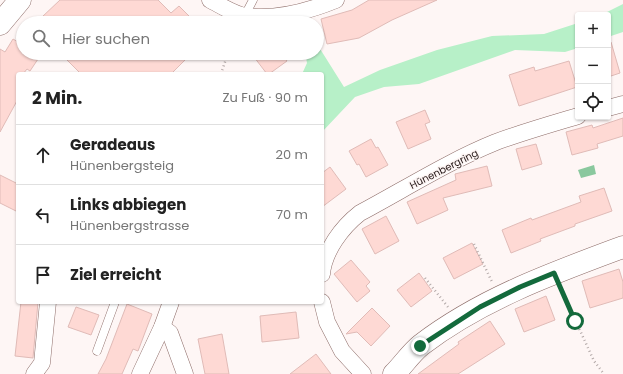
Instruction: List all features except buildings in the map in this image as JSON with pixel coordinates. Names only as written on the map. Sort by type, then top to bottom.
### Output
[{"type":"street","points":[[0,24],[20,0]]},
{"type":"street","points":[[210,0],[236,16]]},
{"type":"street","points":[[270,16],[297,12],[336,0]]},
{"type":"street","points":[[611,107],[623,104]]},
{"type":"street","name":"Hünenbergring","points":[[324,266],[332,246],[349,222],[360,213],[457,160],[496,142],[542,126],[575,117]]},
{"type":"street","points":[[394,374],[420,346],[480,307],[520,287],[623,247]]},
{"type":"street","points":[[34,374],[42,363],[48,304]]},
{"type":"street","points":[[140,374],[162,327],[170,304]]},
{"type":"street","points":[[322,304],[326,322],[342,350],[363,374]]},
{"type":"street","points":[[162,327],[170,333],[185,374]]},
{"type":"lane","points":[[245,16],[253,0]]},
{"type":"lane","points":[[97,350],[114,304]]},
{"type":"path","points":[[222,72],[226,60]]},
{"type":"path","points":[[474,244],[493,283]]},
{"type":"path","points":[[554,273],[594,361],[604,374]]},
{"type":"path","points":[[425,278],[448,308]]},
{"type":"shaded area","points":[[623,4],[623,32],[611,36],[611,12],[607,12]]},
{"type":"shaded area","points":[[575,24],[575,49],[565,52],[515,50],[419,84],[384,87],[355,97],[324,130],[324,72],[303,72],[307,63],[306,60],[324,60],[324,55],[344,87],[380,70],[437,50],[492,36],[544,34]]},
{"type":"shaded area","points":[[594,165],[596,174],[581,178],[578,170]]},
{"type":"route","points":[[420,346],[480,307],[520,287],[554,273],[575,321]]}]
